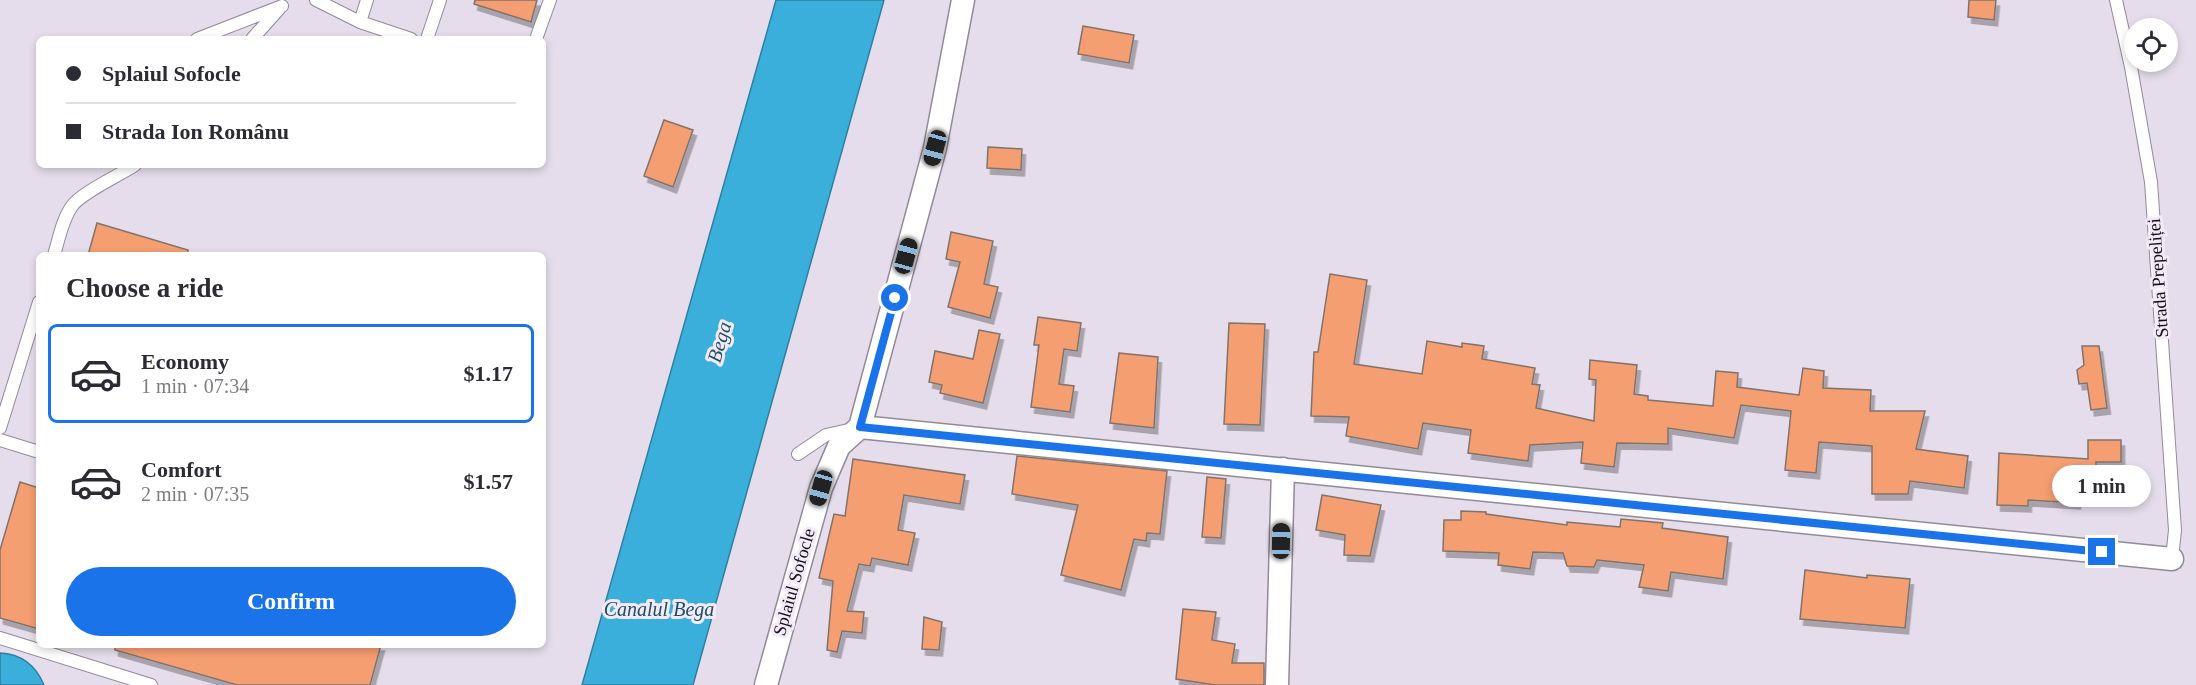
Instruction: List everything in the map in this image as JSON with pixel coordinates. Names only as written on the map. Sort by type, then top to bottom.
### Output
[{"type":"street","points":[[963,0],[935,148],[860,427],[2172,559]]},
{"type":"street","name":"Splaiul Sofocle","points":[[765,685],[821,488],[839,446],[860,427]]},
{"type":"street","points":[[1277,685],[1283,469]]},
{"type":"lane","points":[[316,0],[360,22],[402,36]]},
{"type":"lane","points":[[360,22],[367,0]]},
{"type":"lane","points":[[428,36],[440,0]]},
{"type":"lane","points":[[537,36],[550,0]]},
{"type":"lane","name":"Strada Prepeliței","points":[[2116,0],[2131,67],[2151,182],[2175,530],[2172,559]]},
{"type":"lane","points":[[204,36],[284,3]]},
{"type":"lane","points":[[255,36],[284,3]]},
{"type":"lane","points":[[55,252],[65,217],[73,204],[86,193],[129,168]]},
{"type":"lane","points":[[0,428],[36,312]]},
{"type":"lane","points":[[798,454],[826,435],[860,427]]},
{"type":"lane","points":[[0,440],[36,451]]},
{"type":"lane","points":[[0,638],[151,685]]},
{"type":"water","name":"Canalul Bega","points":[[776,0],[884,0],[693,685],[582,685]]},
{"type":"water","points":[[0,653],[15,656],[27,662],[37,672],[44,685],[0,685]]},
{"type":"building","points":[[475,0],[537,0],[531,22],[474,4]]},
{"type":"building","points":[[1969,0],[1996,0],[1994,20],[1968,17]]},
{"type":"building","points":[[1083,26],[1134,35],[1129,63],[1078,54]]},
{"type":"building","points":[[664,120],[693,130],[673,187],[644,176]]},
{"type":"building","points":[[988,147],[1022,149],[1021,170],[987,168]]},
{"type":"building","points":[[97,223],[188,250],[188,252],[89,252]]},
{"type":"building","points":[[951,232],[993,241],[984,284],[998,287],[990,318],[948,307],[960,262],[946,259]]},
{"type":"building","points":[[1330,274],[1367,280],[1354,364],[1422,374],[1427,341],[1462,347],[1462,343],[1484,346],[1482,359],[1535,368],[1532,384],[1540,385],[1536,408],[1594,421],[1596,380],[1589,379],[1590,360],[1637,365],[1634,394],[1648,396],[1648,400],[1713,406],[1716,371],[1738,373],[1737,387],[1799,395],[1803,368],[1824,371],[1823,388],[1871,390],[1870,411],[1925,411],[1916,449],[1968,456],[1964,488],[1910,481],[1908,494],[1872,494],[1872,446],[1819,442],[1816,473],[1785,470],[1791,411],[1741,405],[1734,438],[1668,428],[1668,444],[1617,443],[1614,467],[1581,463],[1583,442],[1530,445],[1528,461],[1468,453],[1471,430],[1423,423],[1418,449],[1346,436],[1349,417],[1311,416],[1314,352],[1318,352]]},
{"type":"building","points":[[1038,317],[1081,323],[1077,351],[1064,349],[1059,384],[1074,386],[1070,412],[1031,407],[1039,345],[1034,345]]},
{"type":"building","points":[[1229,323],[1265,324],[1260,425],[1224,424]]},
{"type":"building","points":[[979,330],[1000,334],[983,403],[940,393],[942,385],[929,382],[935,351],[973,359]]},
{"type":"building","points":[[2082,346],[2099,346],[2107,408],[2091,410],[2087,383],[2079,384],[2077,370],[2084,365]]},
{"type":"building","points":[[1119,353],[1158,357],[1154,428],[1110,423]]},
{"type":"building","points":[[2088,440],[2121,440],[2121,462],[2096,462],[2096,481],[2079,481],[2077,503],[2028,500],[2028,506],[1997,505],[1999,453],[2088,459]]},
{"type":"building","points":[[1017,456],[1167,471],[1160,534],[1147,533],[1146,541],[1134,539],[1121,590],[1061,575],[1078,505],[1012,494]]},
{"type":"building","points":[[853,459],[965,475],[960,504],[904,495],[898,530],[915,533],[908,565],[872,558],[870,566],[859,564],[847,611],[864,612],[862,633],[842,631],[837,652],[827,650],[833,581],[819,578],[834,514],[845,516]]},
{"type":"building","points":[[1207,477],[1226,479],[1221,538],[1202,537]]},
{"type":"building","points":[[20,482],[36,487],[36,628],[0,618],[0,550]]},
{"type":"building","points":[[1322,495],[1381,505],[1370,556],[1344,555],[1345,535],[1316,530]]},
{"type":"building","points":[[1461,511],[1486,512],[1486,514],[1567,525],[1567,522],[1620,527],[1621,519],[1663,523],[1662,528],[1728,537],[1723,579],[1671,572],[1668,591],[1639,587],[1644,565],[1597,560],[1594,567],[1567,566],[1563,553],[1533,552],[1530,569],[1498,565],[1499,553],[1443,551],[1444,520],[1461,520]]},
{"type":"building","points":[[1805,570],[1867,578],[1867,575],[1910,579],[1905,628],[1800,619]]},
{"type":"building","points":[[1183,609],[1216,612],[1212,640],[1235,644],[1232,663],[1264,663],[1264,685],[1215,685],[1176,679]]},
{"type":"building","points":[[924,617],[942,622],[939,650],[922,649]]},
{"type":"building","points":[[115,648],[380,648],[370,685],[237,685],[115,650]]},
{"type":"route","points":[[895,298],[860,427],[2102,552]]},
{"type":"water label","name":"Bega","points":[[719,342]]}]
